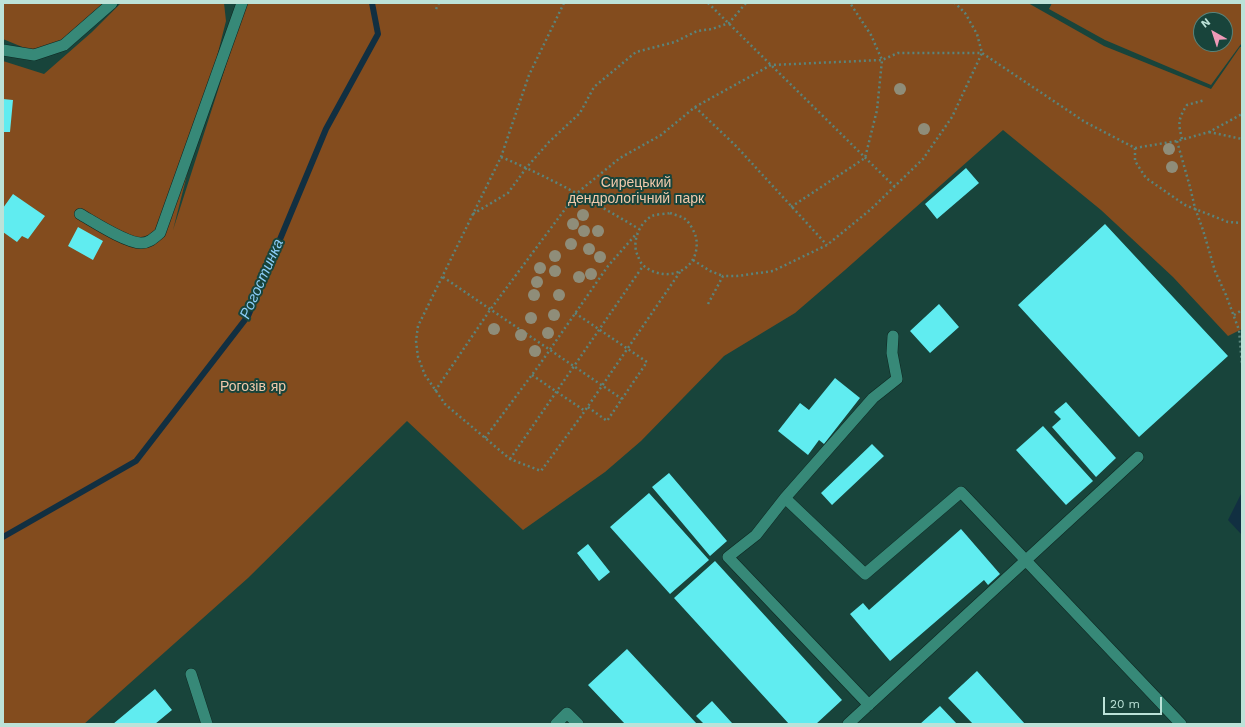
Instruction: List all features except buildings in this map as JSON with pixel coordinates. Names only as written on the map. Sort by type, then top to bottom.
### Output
[{"type":"lane","points":[[3,50],[34,55],[64,45],[112,3]]},
{"type":"lane","points":[[80,214],[131,242],[147,242],[152,240],[160,233],[242,3]]},
{"type":"lane","points":[[868,705],[728,557],[756,535],[785,498],[873,398],[897,379],[892,353],[893,336]]},
{"type":"lane","points":[[848,724],[1138,457]]},
{"type":"lane","points":[[785,498],[865,574],[961,492],[1180,724]]},
{"type":"lane","points":[[191,674],[206,724]]},
{"type":"lane","points":[[556,724],[567,713],[578,724]]},
{"type":"path","points":[[436,9],[439,3]]},
{"type":"path","points":[[485,438],[532,376],[608,266],[652,216],[670,213],[685,219],[694,230],[697,246],[693,260],[680,272],[588,407],[541,471],[510,459],[485,438],[445,404],[425,375],[418,357],[416,341],[418,326],[501,157],[529,75],[564,3]]},
{"type":"path","points":[[708,3],[895,187]]},
{"type":"path","points":[[473,214],[508,193],[548,142],[580,113],[594,87],[636,52],[675,42],[697,31],[712,29],[729,23],[746,3]]},
{"type":"path","points":[[791,207],[865,158],[877,110],[882,60],[871,35],[850,3]]},
{"type":"path","points":[[693,260],[710,271],[723,276],[737,276],[773,271],[827,245],[870,210],[895,187],[923,159],[952,116],[982,53],[977,34],[966,13],[955,3]]},
{"type":"path","points":[[435,391],[490,310],[577,193],[620,158],[662,134],[695,107],[770,65],[882,60],[898,53],[982,53],[1085,122],[1135,148],[1177,141],[1209,132],[1242,114]]},
{"type":"path","points":[[1182,139],[1179,127],[1180,116],[1187,105],[1205,100]]},
{"type":"path","points":[[695,107],[736,146],[827,245]]},
{"type":"path","points":[[1209,132],[1242,139]]},
{"type":"path","points":[[1177,141],[1195,208],[1215,271],[1239,330],[1242,365]]},
{"type":"path","points":[[1135,148],[1135,161],[1146,178],[1185,205],[1228,222],[1242,223]]},
{"type":"path","points":[[501,157],[577,193],[639,229]]},
{"type":"path","points":[[637,233],[636,252],[643,266],[662,275],[680,272]]},
{"type":"path","points":[[510,459],[643,266]]},
{"type":"path","points":[[708,304],[723,276]]},
{"type":"path","points":[[443,277],[622,399]]},
{"type":"path","points":[[1234,315],[1242,310]]},
{"type":"path","points":[[575,313],[647,362],[607,421],[588,407]]},
{"type":"path","points":[[532,376],[585,411]]},
{"type":"green space","points":[[3,3],[108,3],[63,41],[32,51],[3,39]]},
{"type":"green space","points":[[121,3],[224,3],[226,21],[173,230],[246,3],[1028,3],[1104,46],[1211,89],[1240,47],[1242,47],[1242,329],[1228,336],[1173,277],[1101,210],[1003,130],[795,313],[724,356],[641,441],[605,472],[523,530],[407,421],[248,578],[84,724],[3,724],[3,61],[44,74],[92,32]]},
{"type":"green space","points":[[1052,3],[1242,3],[1242,44],[1211,85],[1105,40],[1049,9]]},
{"type":"water","points":[[1242,494],[1242,535],[1228,520]]},
{"type":"waterway","name":"Рогостинка","points":[[3,537],[136,461],[248,316],[326,129],[378,34],[372,3]]},
{"type":"park label","name":"Сирецький дендрологічний парк","points":[[636,192]]},
{"type":"park label","name":"Рогозів яр","points":[[253,387]]}]
